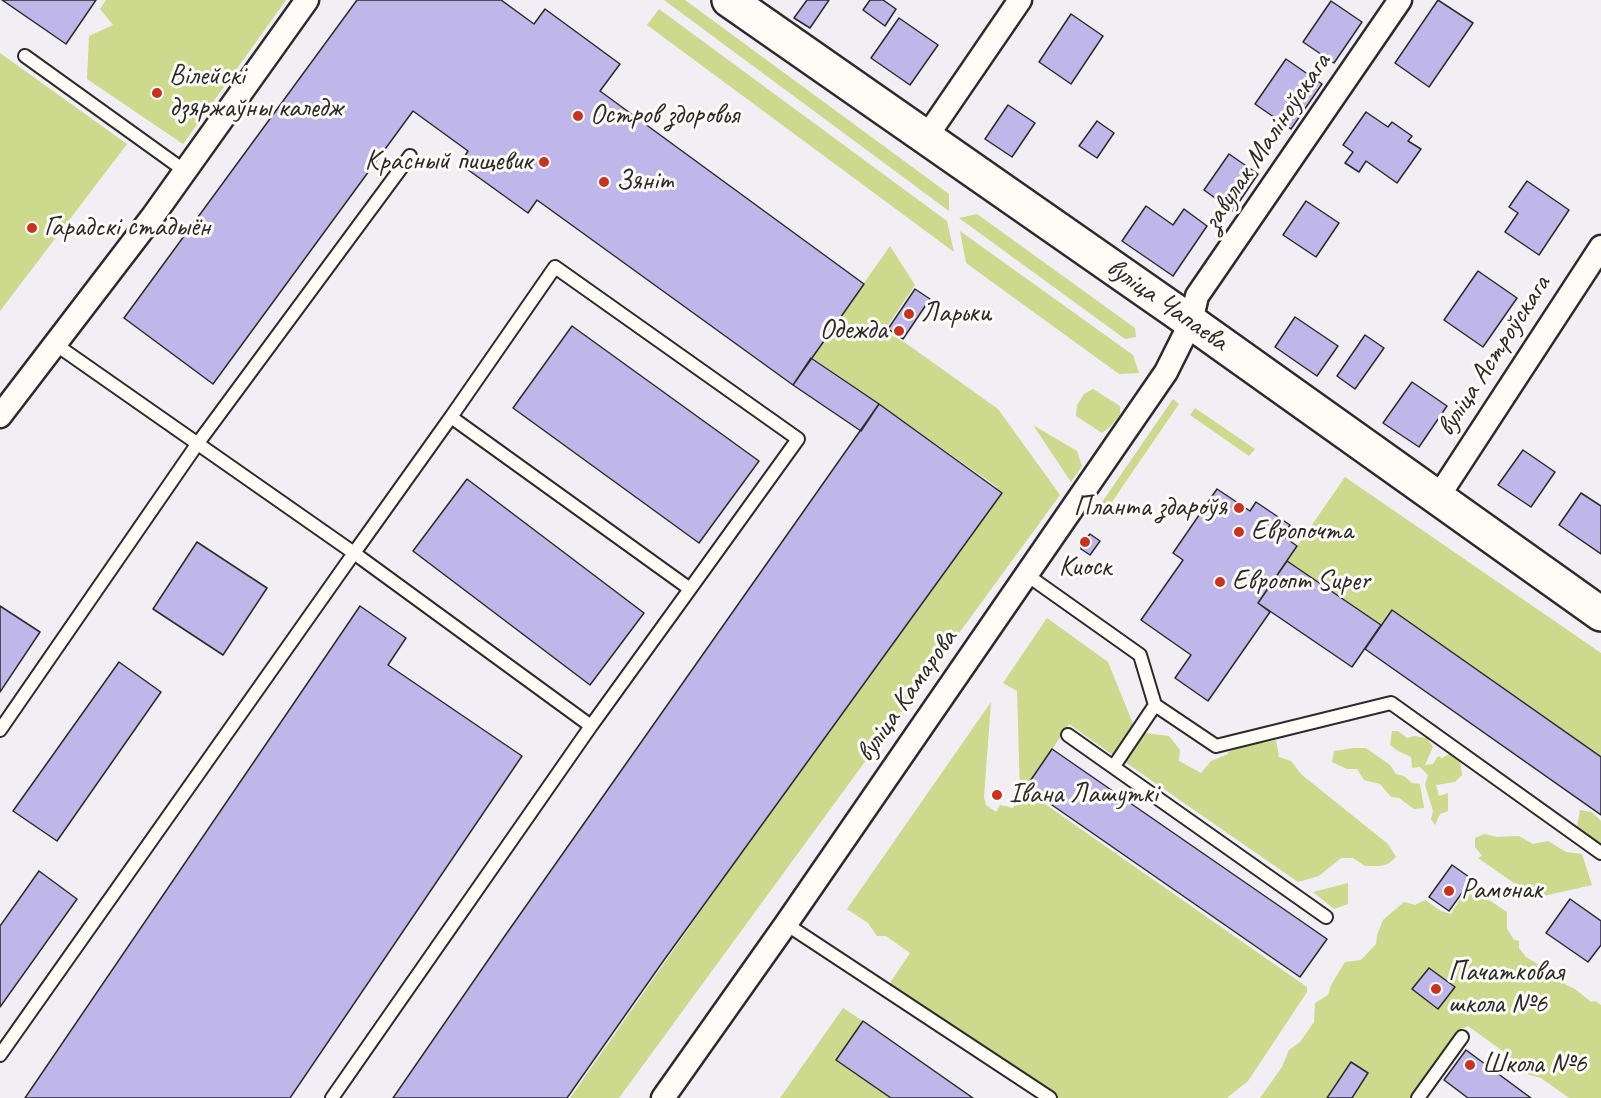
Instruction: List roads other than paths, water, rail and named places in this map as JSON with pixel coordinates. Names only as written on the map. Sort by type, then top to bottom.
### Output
[{"type":"main road","name":"вуліца Чапаева","points":[[729,0],[927,136],[964,165],[1191,322],[1601,614]]},
{"type":"street","points":[[0,416],[185,171],[307,0]]},
{"type":"street","points":[[927,136],[1020,0]]},
{"type":"street","name":"завулак Маліноўскага","points":[[1191,322],[1197,296],[1400,0]]},
{"type":"street","name":"вуліца Астроўскага","points":[[1438,497],[1601,247]]},
{"type":"street","name":"вуліца Камарова","points":[[663,1098],[786,924],[1166,372],[1191,322]]},
{"type":"lane","points":[[25,56],[185,171]]},
{"type":"lane","points":[[0,730],[198,444],[410,156]]},
{"type":"lane","points":[[0,1055],[555,267],[798,439],[591,726],[332,1098]]},
{"type":"lane","points":[[55,344],[354,553],[591,726]]},
{"type":"lane","points":[[451,417],[690,589]]},
{"type":"lane","points":[[1027,576],[1140,656],[1155,705],[1216,746],[1391,703],[1601,853]]},
{"type":"lane","points":[[1114,766],[1155,705]]},
{"type":"lane","points":[[1068,735],[1326,917]]},
{"type":"lane","points":[[786,924],[1050,1098]]},
{"type":"lane","points":[[1418,1098],[1462,1037]]},
{"type":"place","name":"Вілейскі дзяржаўны каледж","points":[[157,93]]},
{"type":"place","name":"Остров здоровья","points":[[578,116]]},
{"type":"place","name":"Красный пищевик","points":[[544,162]]},
{"type":"place","name":"Зяніт","points":[[604,182]]},
{"type":"place","name":"Гарадскі стадыён","points":[[32,228]]},
{"type":"place","name":"Ларьки","points":[[909,314]]},
{"type":"place","name":"Одежда","points":[[899,331]]},
{"type":"place","name":"Планта здароўя","points":[[1239,508]]},
{"type":"place","name":"Европочта","points":[[1239,532]]},
{"type":"place","name":"Киоск","points":[[1085,542]]},
{"type":"place","name":"Евроопт Super","points":[[1220,582]]},
{"type":"place","name":"Івана Лашуткі","points":[[997,795]]},
{"type":"place","name":"Рамонак","points":[[1449,891]]},
{"type":"place","name":"Пачатковая школа №6","points":[[1436,989]]},
{"type":"place","name":"Школа №6","points":[[1470,1065]]}]
